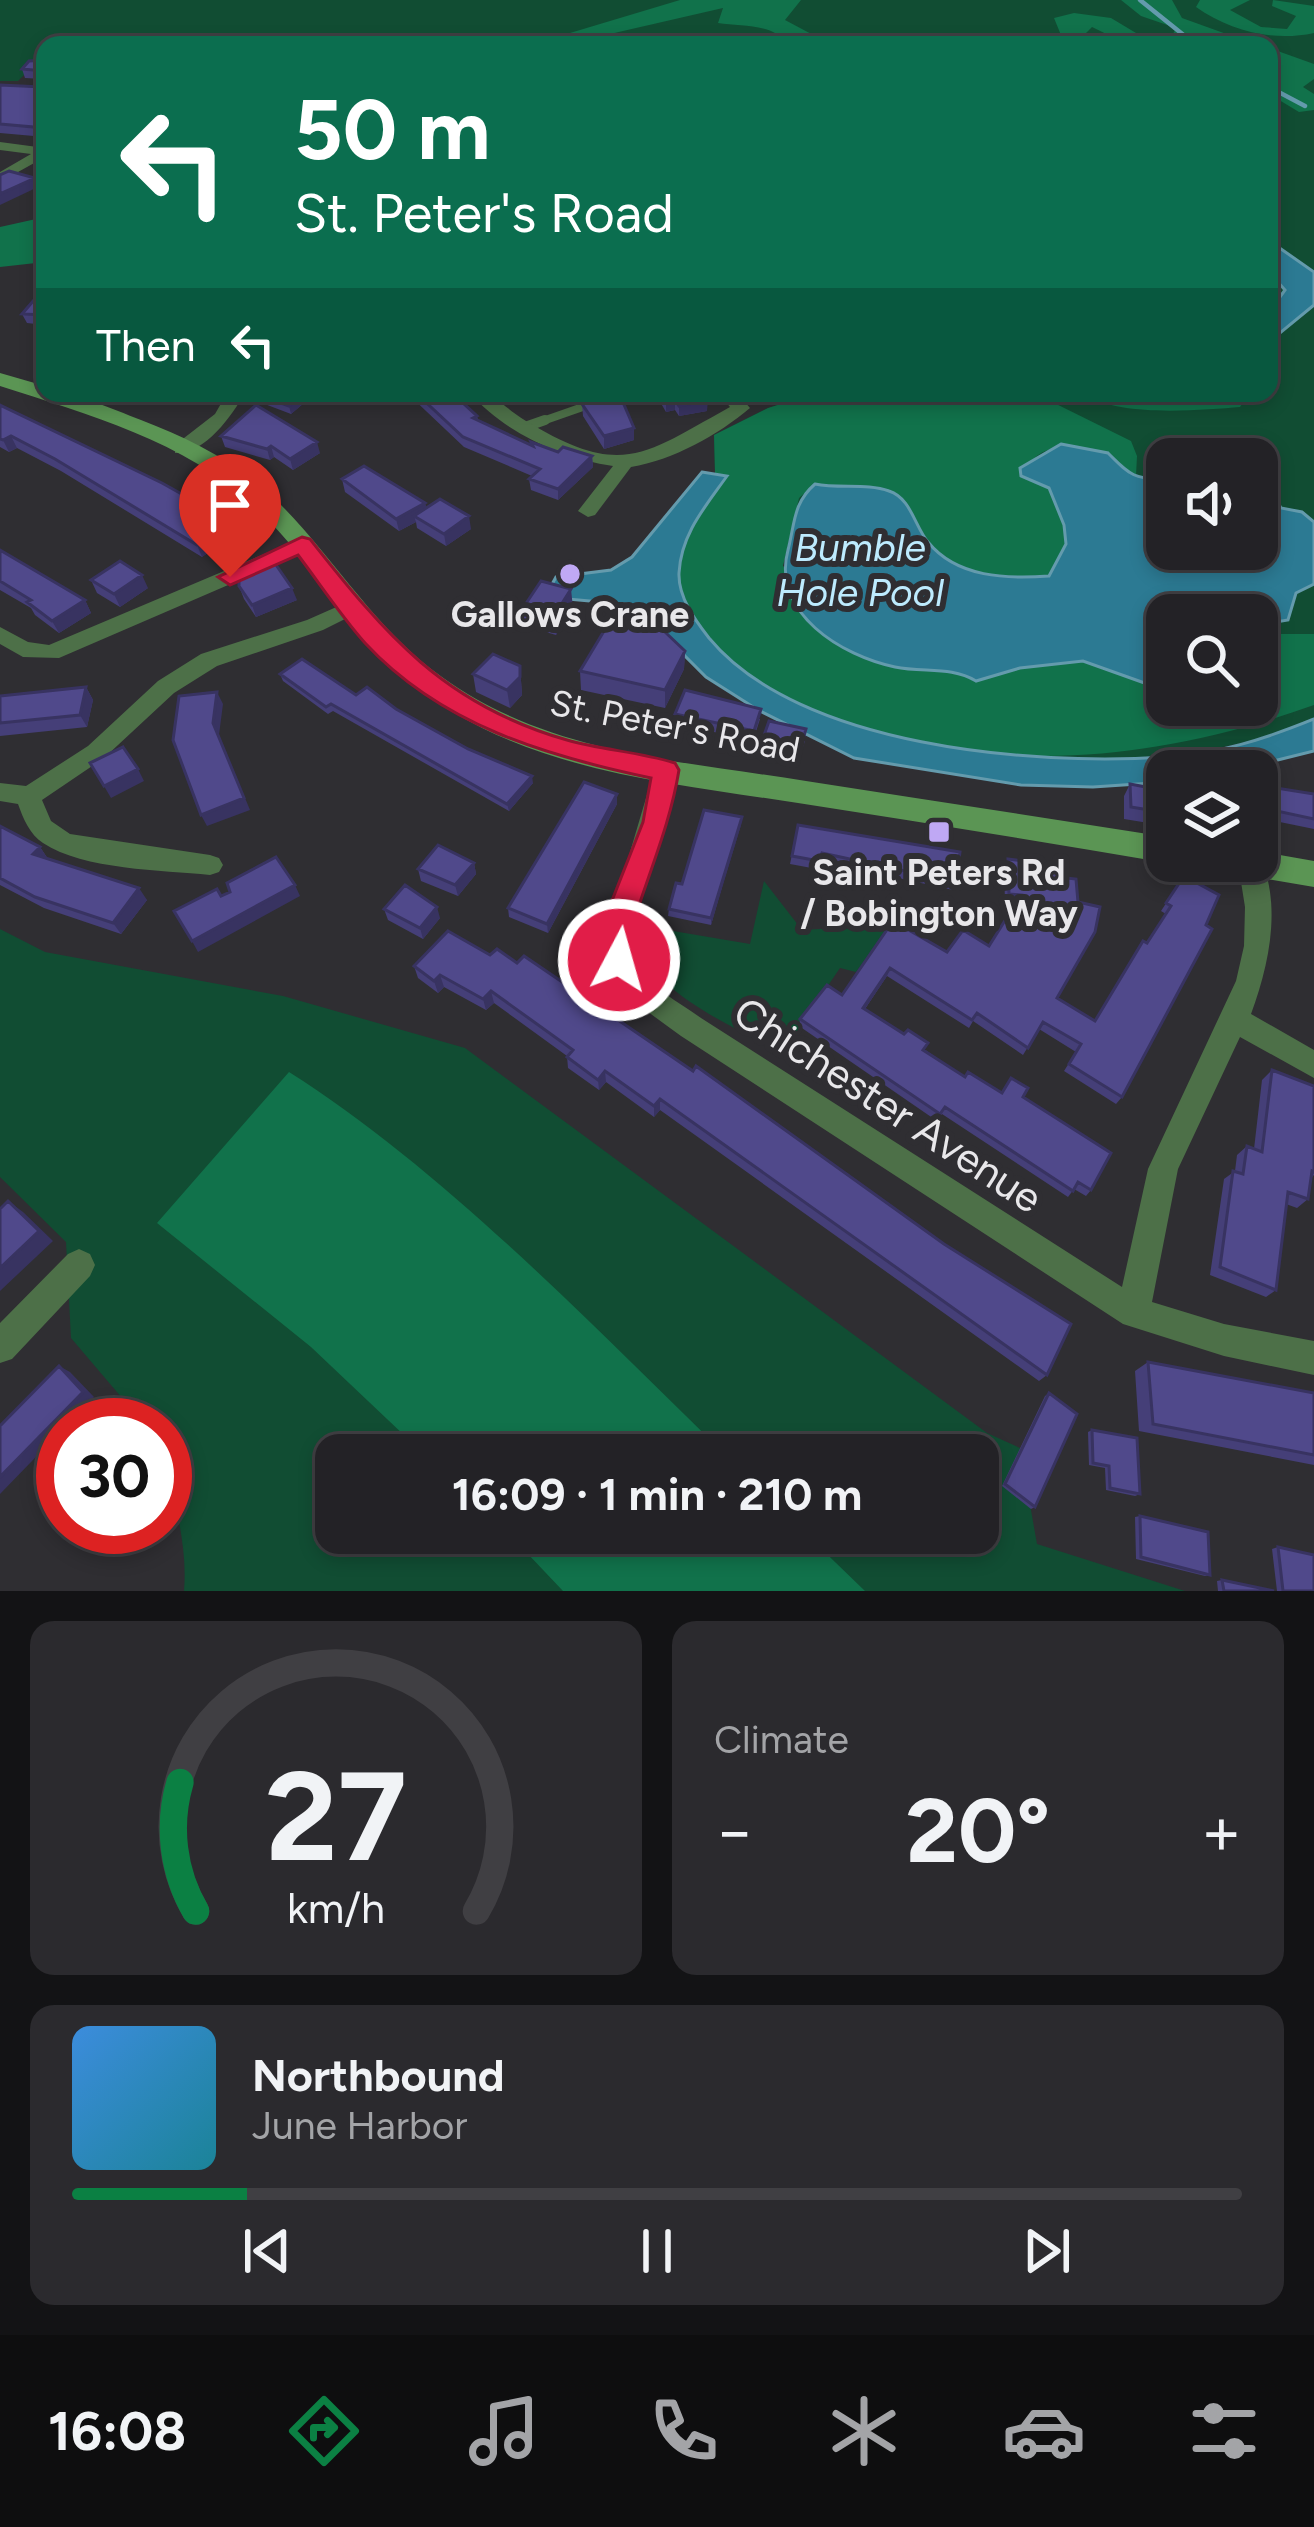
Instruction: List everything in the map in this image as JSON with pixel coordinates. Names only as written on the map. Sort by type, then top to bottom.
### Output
[{"type":"street","points":[[0,146],[36,151]]},
{"type":"street","points":[[0,178],[36,157]]},
{"type":"street","name":"St. Peter's Road","points":[[0,380],[36,394]]},
{"type":"street","name":"St. Peter's Road","points":[[58,402],[181,449],[258,496],[350,608],[414,673],[504,728],[566,750],[666,770],[1146,847]]},
{"type":"street","points":[[181,449],[222,418],[231,402]]},
{"type":"street","points":[[491,402],[525,427],[571,448],[625,463],[651,457],[741,408],[735,402]]},
{"type":"street","points":[[589,511],[625,463]]},
{"type":"street","points":[[0,634],[23,649],[51,653],[302,544]]},
{"type":"street","points":[[0,792],[29,796],[95,752],[166,687],[209,660],[315,625],[350,608]]},
{"type":"street","name":"Chichester Avenue","points":[[666,770],[657,822],[615,931],[619,960],[640,988],[691,1027],[1134,1313],[1224,1340],[1314,1358]]},
{"type":"street","points":[[29,796],[30,810],[50,836],[91,848],[209,866]]},
{"type":"street","points":[[1278,868],[1314,874]]},
{"type":"street","points":[[1134,1313],[1154,1197],[1168,1153],[1238,1021],[1258,942],[1248,882]]},
{"type":"street","points":[[1238,1021],[1314,1064]]},
{"type":"street","points":[[0,1347],[80,1265]]},
{"type":"lane","points":[[525,427],[598,402]]},
{"type":"green space","points":[[0,0],[1314,0],[1314,719],[1235,744],[1203,750],[1146,750],[1146,757],[1002,755],[725,476],[715,473],[714,435],[787,402],[1278,402],[1278,36],[36,36],[36,63],[18,81],[0,81]]},
{"type":"green space","points":[[680,0],[801,0],[785,20],[815,36],[779,36],[766,29],[718,23],[723,8],[610,34],[613,36],[560,36]]},
{"type":"green space","points":[[1121,0],[1172,0],[1182,18],[1232,36],[1172,36],[1176,28],[1141,16]]},
{"type":"green space","points":[[1200,0],[1250,0],[1230,10],[1261,27],[1287,29],[1296,16],[1272,6],[1273,0],[1314,6],[1314,33],[1283,36],[1237,28],[1196,7]]},
{"type":"green space","points":[[1074,13],[1111,18],[1137,36],[1110,36],[1092,27],[1083,36],[1061,36],[1054,18]]},
{"type":"green space","points":[[1278,51],[1314,64],[1314,79],[1303,87],[1314,94],[1314,110],[1299,112],[1278,99]]},
{"type":"green space","points":[[36,219],[36,263],[0,267],[0,227]]},
{"type":"green space","points":[[787,402],[1052,402],[1131,441],[1137,456],[1136,476],[1117,467],[1108,453],[1083,448],[1048,450],[1029,464],[1022,476],[1049,488],[1064,525],[1066,544],[1049,576],[1000,576],[968,569],[928,542],[896,495],[881,488],[815,484],[799,498],[783,566],[931,671],[958,670],[976,681],[1020,668],[1083,661],[1146,684],[1146,726],[1250,726],[1108,753],[995,754],[900,738],[852,724],[763,683],[727,656],[699,624],[681,587],[684,547],[726,477],[715,473],[714,435]]},
{"type":"green space","points":[[1103,402],[1243,402],[1240,407],[1204,410]]},
{"type":"green space","points":[[1278,634],[1314,634],[1314,705],[1278,717]]},
{"type":"green space","points":[[764,881],[802,930],[891,925],[856,972],[840,968],[782,1053],[675,991],[643,955],[633,934],[673,931],[750,944]]},
{"type":"green space","points":[[0,929],[45,952],[283,996],[465,1048],[989,1434],[315,1434],[315,1554],[999,1554],[999,1438],[1020,1448],[1037,1544],[1185,1591],[184,1591],[183,1554],[192,1554],[192,1398],[122,1398],[71,1338],[66,1242],[0,1177]]},
{"type":"green space","points":[[289,1072],[347,1111],[460,1202],[704,1434],[403,1434],[311,1347],[157,1223]]},
{"type":"green space","points":[[528,1554],[827,1554],[865,1591],[563,1591]]},
{"type":"water","points":[[1278,247],[1314,272],[1314,305],[1278,335],[1278,300],[1285,290],[1278,282]]},
{"type":"water","name":"Bumble Hole Pool","points":[[1061,444],[1108,453],[1127,470],[1146,478],[1146,570],[1278,570],[1278,503],[1281,508],[1302,512],[1314,522],[1314,584],[1296,593],[1288,620],[1278,622],[1278,594],[1146,594],[1146,684],[1083,661],[1020,668],[976,681],[947,672],[895,667],[833,642],[800,612],[786,573],[788,550],[799,506],[815,484],[889,491],[908,506],[940,554],[968,569],[1000,576],[1049,576],[1066,544],[1064,525],[1049,488],[1021,476],[1020,468]]},
{"type":"water","points":[[702,472],[727,476],[684,546],[679,582],[693,616],[709,638],[749,675],[800,704],[858,726],[921,742],[1051,758],[1146,758],[1146,783],[1021,785],[854,758],[758,710],[706,677],[634,605],[545,597],[556,577],[611,570],[632,557]]},
{"type":"water","points":[[1314,719],[1314,751],[1278,760],[1278,750],[1216,750]]},
{"type":"building","points":[[36,61],[36,70],[22,69]]},
{"type":"building","points":[[0,85],[36,87],[36,127],[0,124]]},
{"type":"building","points":[[9,171],[35,178],[0,194],[0,175]]},
{"type":"building","points":[[36,298],[36,315],[22,314]]},
{"type":"building","points":[[426,402],[462,402],[477,416],[473,418],[533,446],[531,442],[558,452],[563,447],[592,456],[558,489],[529,479],[540,469],[463,437]]},
{"type":"building","points":[[623,402],[634,428],[604,436],[582,404]]},
{"type":"building","points":[[0,405],[162,483],[246,530],[224,543],[212,535],[197,545],[55,459],[11,436],[0,439]]},
{"type":"building","points":[[256,405],[317,442],[290,459],[271,446],[267,449],[221,436]]},
{"type":"building","points":[[364,466],[425,503],[396,519],[342,479]]},
{"type":"building","points":[[440,499],[469,516],[444,534],[414,516]]},
{"type":"building","points":[[0,550],[85,600],[52,621],[27,602],[31,600],[0,581]]},
{"type":"building","points":[[120,561],[142,575],[114,594],[91,580]]},
{"type":"building","points":[[274,562],[292,588],[252,605],[239,586],[239,576]]},
{"type":"building","points":[[541,581],[571,589],[554,616],[523,608]]},
{"type":"building","points":[[619,606],[645,613],[685,651],[665,690],[580,671]]},
{"type":"building","points":[[493,654],[520,666],[520,677],[507,690],[473,674]]},
{"type":"building","points":[[302,659],[356,695],[367,687],[468,749],[532,776],[507,804],[331,704],[326,707],[280,674]]},
{"type":"building","points":[[86,687],[80,715],[0,723],[0,696]]},
{"type":"building","points":[[685,690],[761,709],[754,731],[675,714]]},
{"type":"building","points":[[217,692],[213,723],[244,798],[201,815],[173,740],[179,696]]},
{"type":"building","points":[[769,721],[806,729],[800,750],[762,741]]},
{"type":"building","points":[[123,747],[138,769],[104,786],[90,763]]},
{"type":"building","points":[[584,782],[617,794],[547,924],[508,908]]},
{"type":"building","points":[[1130,784],[1146,787],[1146,810],[1131,807]]},
{"type":"building","points":[[1278,788],[1314,794],[1314,819],[1278,811]]},
{"type":"building","points":[[704,810],[742,817],[711,918],[669,909],[676,883],[682,884]]},
{"type":"building","points":[[798,825],[960,852],[956,882],[822,853],[819,861],[792,856]]},
{"type":"building","points":[[0,826],[40,847],[33,854],[139,888],[113,923],[35,897],[0,878]]},
{"type":"building","points":[[438,845],[474,863],[455,885],[418,869]]},
{"type":"building","points":[[276,857],[295,885],[192,941],[174,911],[217,889],[221,896],[230,892],[227,883]]},
{"type":"building","points":[[1008,859],[1056,865],[1057,877],[1076,879],[1078,902],[1100,907],[1095,932],[1057,998],[1095,1021],[1143,941],[1147,943],[1171,906],[1166,903],[1180,882],[1195,882],[1219,895],[1206,925],[1212,929],[1122,1097],[1069,1064],[1081,1044],[1043,1022],[1028,1048],[977,1013],[972,1020],[890,968],[863,1008],[928,1043],[923,1050],[965,1077],[968,1072],[1002,1093],[1011,1078],[1028,1088],[1023,1097],[1111,1153],[1091,1190],[1078,1182],[1073,1191],[945,1107],[940,1114],[800,1019],[827,985],[842,995],[893,921],[947,952],[963,930],[989,946],[1021,895],[1009,894]]},
{"type":"building","points":[[405,885],[437,907],[420,928],[384,909]]},
{"type":"building","points":[[448,931],[490,955],[497,949],[517,963],[524,956],[693,1071],[696,1066],[944,1244],[1071,1324],[1047,1375],[660,1099],[654,1106],[605,1071],[598,1080],[567,1057],[573,1050],[491,991],[483,999],[440,975],[434,981],[414,966]]},
{"type":"building","points":[[1272,1070],[1314,1086],[1314,1172],[1308,1199],[1288,1192],[1276,1290],[1220,1267],[1233,1171],[1243,1174],[1247,1146],[1262,1152]]},
{"type":"building","points":[[8,1201],[39,1231],[0,1268],[0,1209]]},
{"type":"building","points":[[1148,1362],[1314,1393],[1314,1455],[1153,1424]]},
{"type":"building","points":[[59,1366],[83,1392],[77,1398],[36,1398],[36,1440],[0,1477],[0,1426]]},
{"type":"building","points":[[1049,1393],[1077,1414],[1035,1507],[1005,1484]]},
{"type":"building","points":[[1092,1430],[1137,1438],[1140,1494],[1110,1488],[1109,1466],[1093,1463]]},
{"type":"building","points":[[1140,1516],[1208,1532],[1210,1575],[1141,1557]]},
{"type":"building","points":[[1278,1547],[1314,1555],[1314,1591],[1283,1591]]},
{"type":"building","points":[[1222,1580],[1274,1591],[1224,1591]]},
{"type":"waterway","points":[[1140,0],[1185,36]]},
{"type":"waterway","points":[[1278,92],[1305,106]]},
{"type":"place","name":"Gallows Crane","points":[[570,574]]},
{"type":"place","name":"Saint Peters Rd / Bobington Way","points":[[939,832]]},
{"type":"route","points":[[230,577],[302,544],[374,637],[414,673],[460,704],[504,728],[566,750],[666,770],[657,822],[615,931],[619,960]]}]
